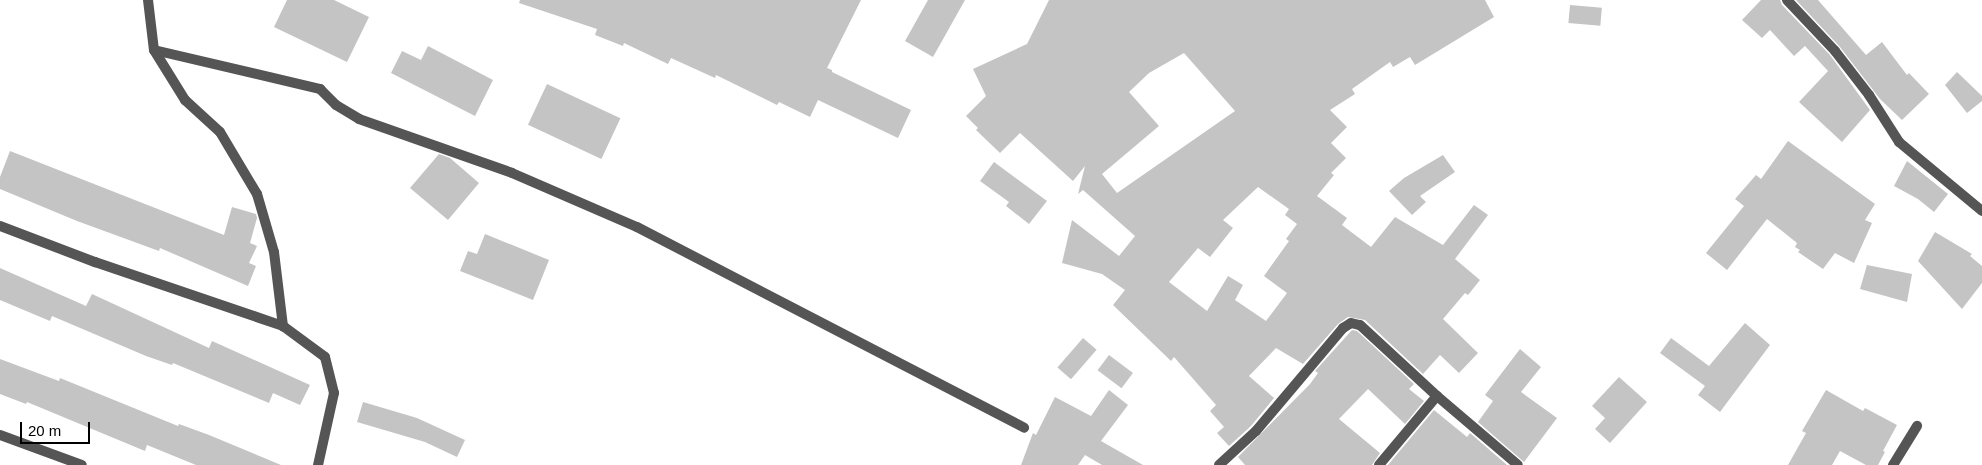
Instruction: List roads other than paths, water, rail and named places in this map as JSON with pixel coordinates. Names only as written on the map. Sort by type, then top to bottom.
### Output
[{"type":"street","points":[[148,0],[154,50],[185,100],[220,132],[257,194],[274,252],[283,326]]},
{"type":"street","points":[[1787,0],[1835,51],[1870,95],[1899,142],[1982,211]]},
{"type":"street","points":[[154,50],[320,89],[336,105],[359,119],[512,173],[628,223],[1024,428]]},
{"type":"street","points":[[0,226],[96,262],[283,326],[325,357],[334,393],[318,465]]},
{"type":"street","points":[[1219,465],[1256,431],[1343,328],[1351,323],[1360,325],[1437,396],[1518,465]]},
{"type":"street","points":[[1379,465],[1437,396]]},
{"type":"street","points":[[1893,465],[1917,426]]},
{"type":"street","points":[[0,435],[82,465]]}]
